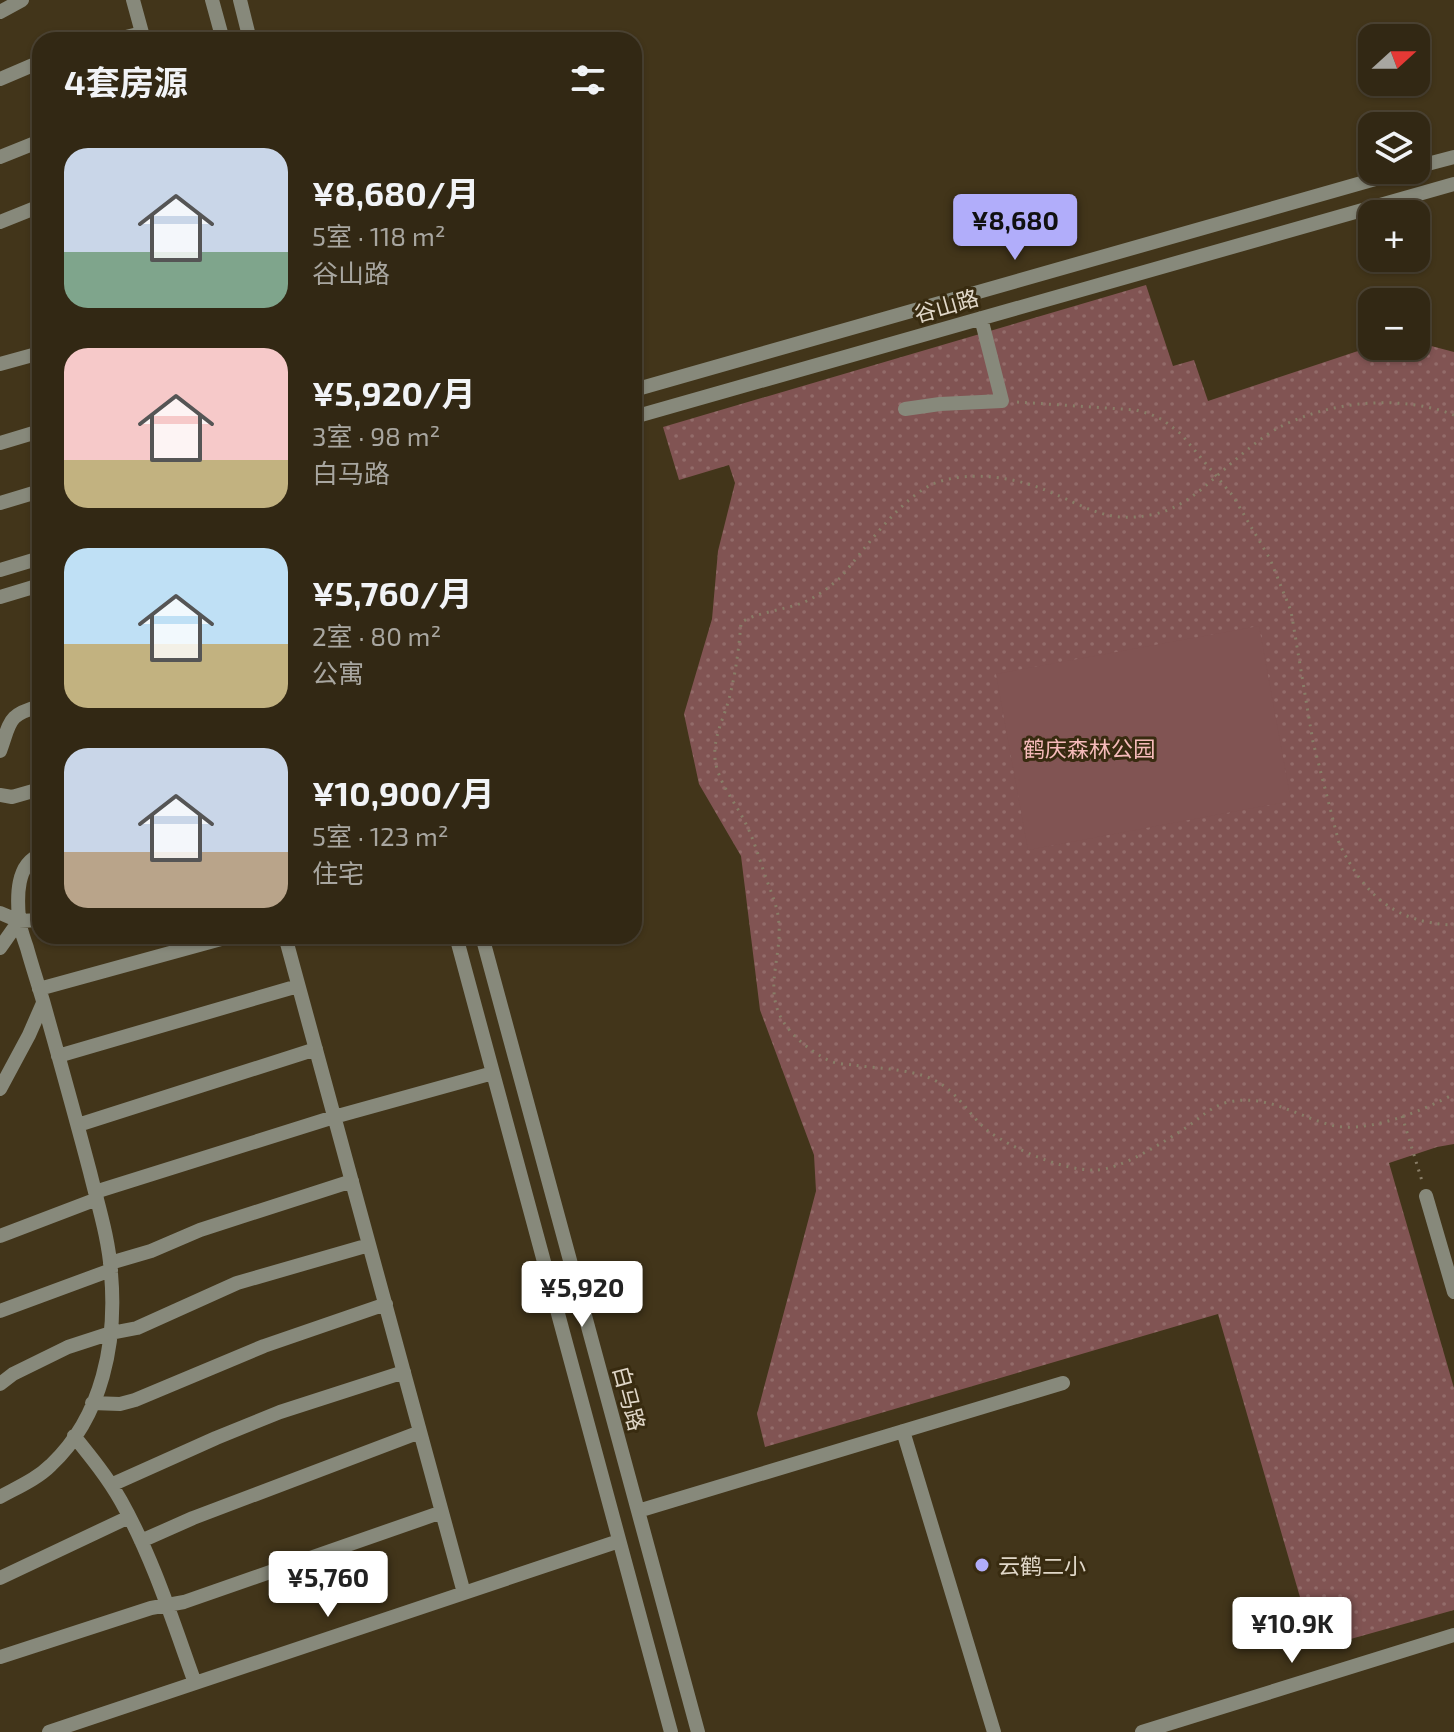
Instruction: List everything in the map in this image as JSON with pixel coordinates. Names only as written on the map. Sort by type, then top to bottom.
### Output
[{"type":"street","points":[[0,12],[22,0]]},
{"type":"street","points":[[133,0],[142,32]]},
{"type":"street","points":[[212,0],[221,32]]},
{"type":"street","points":[[240,0],[248,32]]},
{"type":"street","points":[[0,79],[32,65]]},
{"type":"street","points":[[0,157],[32,144]]},
{"type":"street","points":[[1430,163],[1454,157]]},
{"type":"street","name":"谷山路","points":[[642,388],[1358,184]]},
{"type":"street","name":"谷山路","points":[[642,415],[1454,184]]},
{"type":"street","points":[[0,222],[32,209]]},
{"type":"street","points":[[905,409],[1002,401],[981,318]]},
{"type":"street","points":[[0,364],[32,355]]},
{"type":"street","points":[[0,443],[32,433]]},
{"type":"street","points":[[0,503],[32,493]]},
{"type":"street","points":[[0,570],[32,560]]},
{"type":"street","points":[[0,597],[32,587]]},
{"type":"street","points":[[0,751],[14,717],[32,708]]},
{"type":"street","points":[[0,795],[12,797],[32,791]]},
{"type":"street","points":[[0,1497],[37,1477],[74,1436],[92,1403],[106,1366],[113,1300],[107,1241],[96,1196],[19,921],[22,873],[32,860]]},
{"type":"street","points":[[0,913],[19,921],[32,920]]},
{"type":"street","points":[[0,948],[19,921]]},
{"type":"street","points":[[41,996],[207,944]]},
{"type":"street","points":[[287,944],[464,1593]]},
{"type":"street","points":[[458,944],[671,1732]]},
{"type":"street","name":"白马路","points":[[484,944],[698,1732]]},
{"type":"street","points":[[58,1056],[298,986]]},
{"type":"street","points":[[0,1089],[29,1035],[41,996]]},
{"type":"street","points":[[78,1125],[316,1049]]},
{"type":"street","points":[[0,1236],[96,1196],[334,1117],[493,1073]]},
{"type":"street","points":[[0,1311],[200,1230],[352,1181]]},
{"type":"street","points":[[1426,1196],[1454,1292]]},
{"type":"street","points":[[0,1384],[40,1359],[68,1347],[137,1328],[237,1283],[369,1245]]},
{"type":"street","points":[[92,1403],[120,1404],[135,1400],[264,1346],[386,1304]]},
{"type":"street","points":[[111,1485],[280,1412],[404,1372]]},
{"type":"street","points":[[638,1511],[1063,1383]]},
{"type":"street","points":[[903,1431],[994,1732]]},
{"type":"street","points":[[141,1541],[207,1512],[420,1432]]},
{"type":"street","points":[[74,1436],[111,1485],[141,1541],[195,1683]]},
{"type":"street","points":[[0,1657],[151,1608],[184,1602],[442,1512]]},
{"type":"street","points":[[0,1578],[129,1517]]},
{"type":"street","points":[[49,1732],[619,1541]]},
{"type":"street","points":[[1142,1732],[1454,1635]]},
{"type":"path","points":[[1002,401],[1136,410],[1163,420],[1181,434],[1246,516],[1270,559],[1291,611],[1313,742],[1345,857],[1362,881],[1394,911],[1421,922],[1454,925]]},
{"type":"path","points":[[1454,415],[1412,404],[1372,404],[1306,416],[1260,440],[1191,498],[1169,510],[1140,517],[1093,511],[1047,490],[1014,480],[964,476],[941,481],[907,500],[828,589],[802,603],[749,617],[741,623],[730,697],[715,742],[715,758],[723,784],[751,835],[777,911],[779,942],[774,999],[788,1028],[807,1047],[829,1060],[925,1075],[948,1088],[988,1131],[1021,1150],[1076,1169],[1095,1171],[1123,1164],[1211,1109],[1229,1102],[1252,1100],[1274,1103],[1340,1127],[1374,1124],[1402,1116],[1454,1094]]},
{"type":"path","points":[[1402,1116],[1426,1196]]},
{"type":"green space","name":"鹤庆森林公园","points":[[1146,285],[1173,366],[1194,360],[1208,401],[1358,351],[1358,360],[1430,360],[1430,346],[1454,352],[1454,1144],[1389,1163],[1454,1388],[1454,1610],[1315,1649],[1218,1314],[765,1447],[757,1414],[816,1191],[814,1155],[760,1010],[741,856],[699,784],[684,714],[712,619],[718,551],[735,483],[729,465],[679,480],[663,427]]},
{"type":"green space","points":[[1259,626],[1291,801],[1028,850],[996,674]]},
{"type":"place","name":"云鹤二小","points":[[982,1565]]}]
